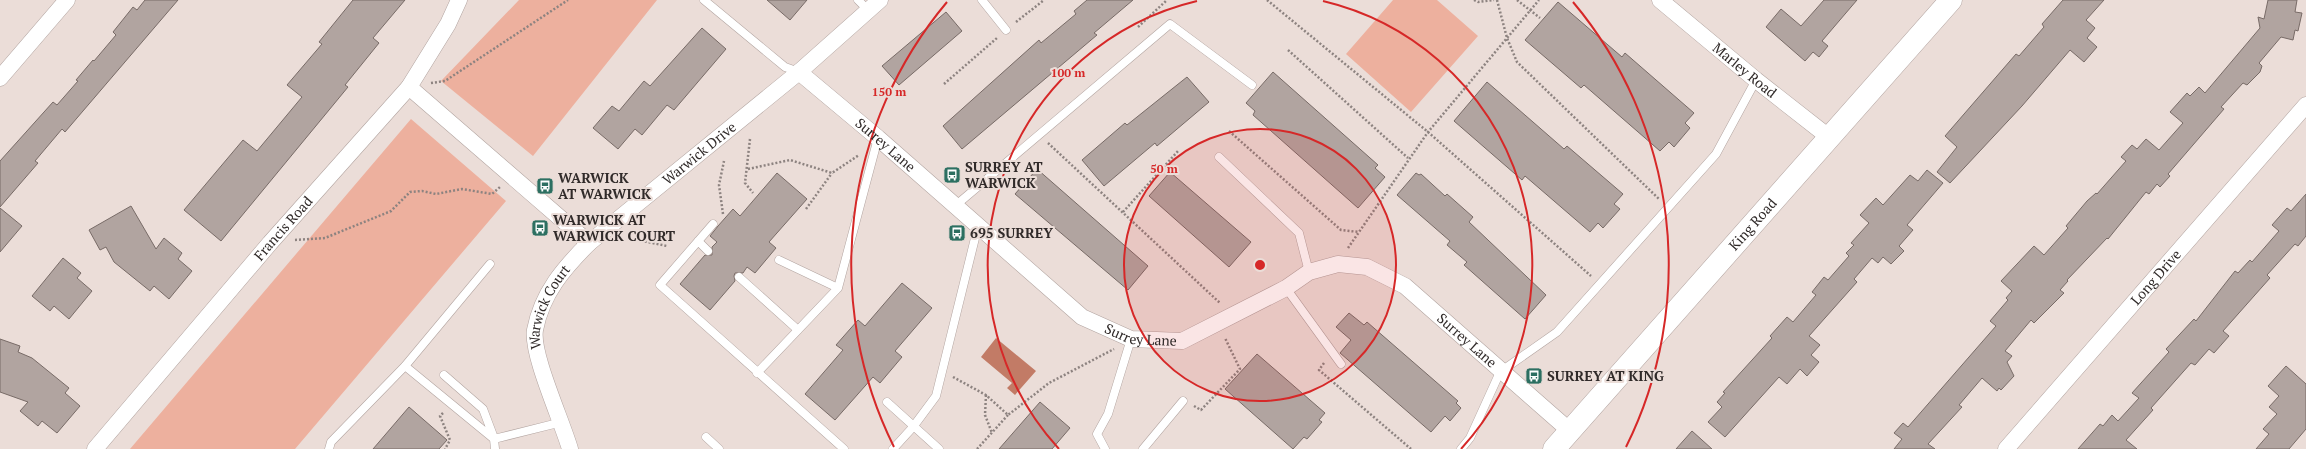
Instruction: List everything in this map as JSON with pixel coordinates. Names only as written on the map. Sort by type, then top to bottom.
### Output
[{"type":"main road","name":"King Road","points":[[1554,449],[1951,0]]},
{"type":"street","points":[[0,78],[67,0]]},
{"type":"street","name":"Francis Road","points":[[96,449],[270,243],[409,86],[448,24],[459,0]]},
{"type":"street","name":"Marley Road","points":[[1660,0],[1756,80],[1830,138]]},
{"type":"street","name":"Warwick Drive","points":[[589,243],[799,72],[869,4]]},
{"type":"street","name":"Surrey Lane","points":[[799,72],[878,138],[1082,317],[1131,339],[1182,341],[1286,288],[1309,272],[1338,264],[1367,267],[1405,286],[1500,372],[1570,431]]},
{"type":"street","points":[[409,86],[589,243]]},
{"type":"street","name":"Long Drive","points":[[2006,449],[2306,106]]},
{"type":"street","name":"Warwick Court","points":[[570,449],[562,422],[539,362],[535,330],[547,296],[562,270],[589,243]]},
{"type":"lane","points":[[704,0],[785,67],[799,72]]},
{"type":"lane","points":[[982,0],[1006,30]]},
{"type":"lane","points":[[955,206],[1170,24],[1252,85]]},
{"type":"lane","points":[[1460,449],[1470,438],[1500,372],[1557,332],[1716,154],[1756,80]]},
{"type":"lane","points":[[757,373],[838,288],[878,138]]},
{"type":"lane","points":[[1219,157],[1299,233],[1309,272]]},
{"type":"lane","points":[[713,224],[660,285],[844,449]]},
{"type":"lane","points":[[893,449],[913,427],[936,396],[978,226]]},
{"type":"lane","points":[[698,241],[708,251]]},
{"type":"lane","points":[[778,260],[838,288]]},
{"type":"lane","points":[[329,449],[331,442],[404,366],[490,264]]},
{"type":"lane","points":[[739,277],[798,330]]},
{"type":"lane","points":[[1286,288],[1341,364]]},
{"type":"lane","points":[[1105,449],[1097,434],[1108,414],[1131,339]]},
{"type":"lane","points":[[404,366],[494,439]]},
{"type":"lane","points":[[444,375],[483,409],[494,439],[495,449]]},
{"type":"lane","points":[[1143,449],[1183,401]]},
{"type":"lane","points":[[887,402],[939,449]]},
{"type":"lane","points":[[494,439],[562,422]]},
{"type":"lane","points":[[706,437],[719,449]]},
{"type":"path","points":[[409,86],[445,81],[568,0]]},
{"type":"path","points":[[944,84],[1006,30],[1044,0]]},
{"type":"path","points":[[1138,27],[1167,0]]},
{"type":"path","points":[[1267,0],[1428,132],[1600,284]]},
{"type":"path","points":[[1474,0],[1478,2],[1494,0]]},
{"type":"path","points":[[1497,0],[1507,38],[1517,62],[1668,208]]},
{"type":"path","points":[[1517,0],[1540,18]]},
{"type":"path","points":[[1338,264],[1408,158],[1539,0]]},
{"type":"path","points":[[1288,50],[1408,158]]},
{"type":"path","points":[[1229,131],[1341,230],[1359,232]]},
{"type":"path","points":[[1039,135],[1233,315]]},
{"type":"path","points":[[750,139],[748,169],[745,183],[753,193]]},
{"type":"path","points":[[1122,212],[1178,151]]},
{"type":"path","points":[[806,209],[832,173],[860,154]]},
{"type":"path","points":[[748,169],[790,160],[832,173]]},
{"type":"path","points":[[723,214],[719,185],[724,162]]},
{"type":"path","points":[[270,243],[325,238],[391,211],[410,192],[422,191],[436,194],[462,189],[492,194],[511,176]]},
{"type":"path","points":[[633,239],[667,246]]},
{"type":"path","points":[[1183,401],[1201,410],[1240,369],[1218,323]]},
{"type":"path","points":[[977,449],[1008,415],[1049,383],[1093,362],[1131,339]]},
{"type":"path","points":[[1333,354],[1319,370],[1411,449]]},
{"type":"path","points":[[942,370],[986,395],[1008,415]]},
{"type":"path","points":[[986,395],[985,415],[992,433]]},
{"type":"path","points":[[446,449],[450,440],[440,416],[452,405]]},
{"type":"shaded area","points":[[519,0],[657,0],[533,156],[441,81]]},
{"type":"shaded area","points":[[1393,0],[1437,0],[1478,36],[1411,112],[1346,54]]},
{"type":"shaded area","points":[[411,119],[506,201],[295,449],[130,449]]},
{"type":"shaded area","points":[[996,338],[1036,371],[1015,395],[1007,388],[1012,383],[981,357]]},
{"type":"building","points":[[145,0],[178,0],[65,132],[62,129],[35,161],[38,163],[0,207],[0,161],[53,102],[57,105],[78,81],[76,80],[116,35],[113,32],[133,7],[137,10]]},
{"type":"building","points":[[353,0],[405,0],[373,38],[379,43],[345,85],[348,87],[221,241],[184,210],[243,140],[257,151],[302,97],[287,85],[322,44],[319,42]]},
{"type":"building","points":[[767,0],[807,0],[790,20]]},
{"type":"building","points":[[1087,0],[1133,0],[1094,33],[1097,35],[962,149],[943,126],[1039,40],[1041,43],[1076,14],[1074,11]]},
{"type":"building","points":[[1824,0],[1857,0],[1822,41],[1828,46],[1819,57],[1813,52],[1805,61],[1766,27],[1781,9],[1801,26]]},
{"type":"building","points":[[2063,0],[2104,0],[2086,20],[2095,28],[2087,38],[2097,47],[2084,62],[2070,50],[2022,106],[1950,183],[1937,172],[1957,147],[1945,136],[2016,54],[2019,56],[2044,27],[2042,24]]},
{"type":"building","points":[[2268,0],[2297,0],[2295,12],[2302,13],[2298,31],[2295,30],[2293,40],[2281,37],[2259,63],[2262,66],[2260,72],[2247,85],[2243,83],[2221,107],[2224,109],[2168,174],[2170,176],[2160,187],[2157,184],[2149,194],[2146,192],[2108,239],[2107,238],[2067,280],[2068,281],[2060,290],[2064,293],[2034,323],[2031,320],[2005,351],[2012,356],[2007,362],[2014,376],[2001,390],[1999,388],[1997,391],[1982,378],[1959,405],[1962,407],[1928,444],[1935,449],[1894,449],[1902,439],[1894,433],[1903,423],[1908,427],[1996,326],[1990,321],[2008,300],[2006,298],[2012,291],[2001,281],[2034,246],[2044,255],[2068,228],[2066,226],[2087,201],[2096,193],[2097,194],[2126,161],[2121,157],[2132,145],[2137,149],[2146,139],[2159,150],[2183,123],[2170,112],[2187,93],[2190,96],[2199,87],[2205,93],[2260,28],[2258,17],[2264,19]]},
{"type":"building","points":[[1558,2],[1622,57],[1625,53],[1694,113],[1685,123],[1690,128],[1674,147],[1669,142],[1660,151],[1584,85],[1581,88],[1525,40]]},
{"type":"building","points":[[946,12],[962,31],[899,85],[882,66]]},
{"type":"building","points":[[702,28],[726,49],[674,110],[667,105],[642,135],[635,129],[618,149],[593,128],[612,106],[619,111],[644,81],[650,86]]},
{"type":"building","points":[[1273,72],[1378,165],[1375,168],[1385,177],[1358,208],[1253,115],[1255,111],[1246,103]]},
{"type":"building","points":[[1187,77],[1209,102],[1157,146],[1155,143],[1104,186],[1082,160],[1125,123],[1127,125]]},
{"type":"building","points":[[1487,82],[1564,149],[1567,146],[1623,194],[1614,204],[1620,209],[1603,228],[1598,223],[1590,232],[1525,176],[1522,180],[1454,121]]},
{"type":"building","points":[[1037,169],[1148,266],[1128,290],[1015,194]]},
{"type":"building","points":[[1927,170],[1943,183],[1907,225],[1913,230],[1899,246],[1904,251],[1891,264],[1883,257],[1878,263],[1872,258],[1854,279],[1857,282],[1809,336],[1820,345],[1811,355],[1819,362],[1807,376],[1800,369],[1787,384],[1779,377],[1725,437],[1708,422],[1722,407],[1717,402],[1725,393],[1723,392],[1772,338],[1770,336],[1787,317],[1793,322],[1816,295],[1812,292],[1824,277],[1828,280],[1849,256],[1846,253],[1854,245],[1851,243],[1869,223],[1860,215],[1876,198],[1883,205],[1910,175],[1918,181]]},
{"type":"building","points":[[1170,172],[1251,242],[1229,267],[1149,196]]},
{"type":"building","points":[[777,173],[807,199],[769,242],[776,248],[755,273],[747,267],[743,273],[735,273],[735,281],[710,310],[680,284],[705,255],[712,255],[712,247],[717,242],[710,236],[718,226],[733,209],[740,216]]},
{"type":"building","points":[[1416,173],[1419,175],[1421,174],[1445,196],[1447,194],[1473,217],[1469,222],[1546,295],[1525,319],[1464,265],[1467,262],[1447,245],[1450,241],[1397,195]]},
{"type":"building","points":[[2306,194],[2306,236],[2298,246],[2295,244],[2267,275],[2270,278],[2223,331],[2229,336],[2214,353],[2209,349],[2195,365],[2191,363],[2151,408],[2153,410],[2126,440],[2137,449],[2078,449],[2100,424],[2103,426],[2112,415],[2118,421],[2139,398],[2132,393],[2169,352],[2166,349],[2194,319],[2196,321],[2235,271],[2238,273],[2250,260],[2252,262],[2279,231],[2272,225],[2287,208],[2291,211]]},
{"type":"building","points":[[131,206],[156,249],[164,238],[182,253],[178,259],[192,271],[169,299],[154,286],[150,291],[114,262],[106,247],[100,250],[89,230]]},
{"type":"building","points":[[0,208],[22,226],[0,252]]},
{"type":"building","points":[[63,258],[81,273],[77,278],[92,291],[69,319],[54,306],[50,311],[32,296]]},
{"type":"building","points":[[902,283],[932,308],[895,351],[902,357],[880,383],[873,377],[835,420],[805,394],[843,350],[836,345],[858,320],[865,326]]},
{"type":"building","points":[[1349,313],[1364,325],[1367,322],[1458,401],[1456,403],[1461,408],[1450,421],[1445,416],[1431,432],[1340,353],[1351,340],[1336,327]]},
{"type":"building","points":[[0,339],[20,346],[18,352],[32,358],[69,388],[65,393],[80,406],[57,433],[42,421],[38,426],[20,411],[28,402],[0,392]]},
{"type":"building","points":[[1257,354],[1325,413],[1319,420],[1322,422],[1307,439],[1304,437],[1293,449],[1225,389]]},
{"type":"building","points":[[2286,366],[2306,384],[2306,429],[2289,449],[2256,449],[2269,434],[2263,429],[2277,414],[2269,407],[2279,396],[2268,386]]},
{"type":"building","points":[[1040,402],[1070,428],[1052,449],[999,449]]},
{"type":"building","points":[[409,407],[447,440],[439,449],[373,449]]},
{"type":"building","points":[[1692,431],[1712,449],[1676,449]]},
{"type":"place","name":"SURREY AT WARWICK","points":[[952,175]]},
{"type":"place","name":"WARWICK AT WARWICK","points":[[545,186]]},
{"type":"place","name":"WARWICK AT WARWICK COURT","points":[[540,228]]},
{"type":"place","name":"695 SURREY","points":[[957,233]]},
{"type":"place","name":"SURREY AT KING","points":[[1534,376]]}]
